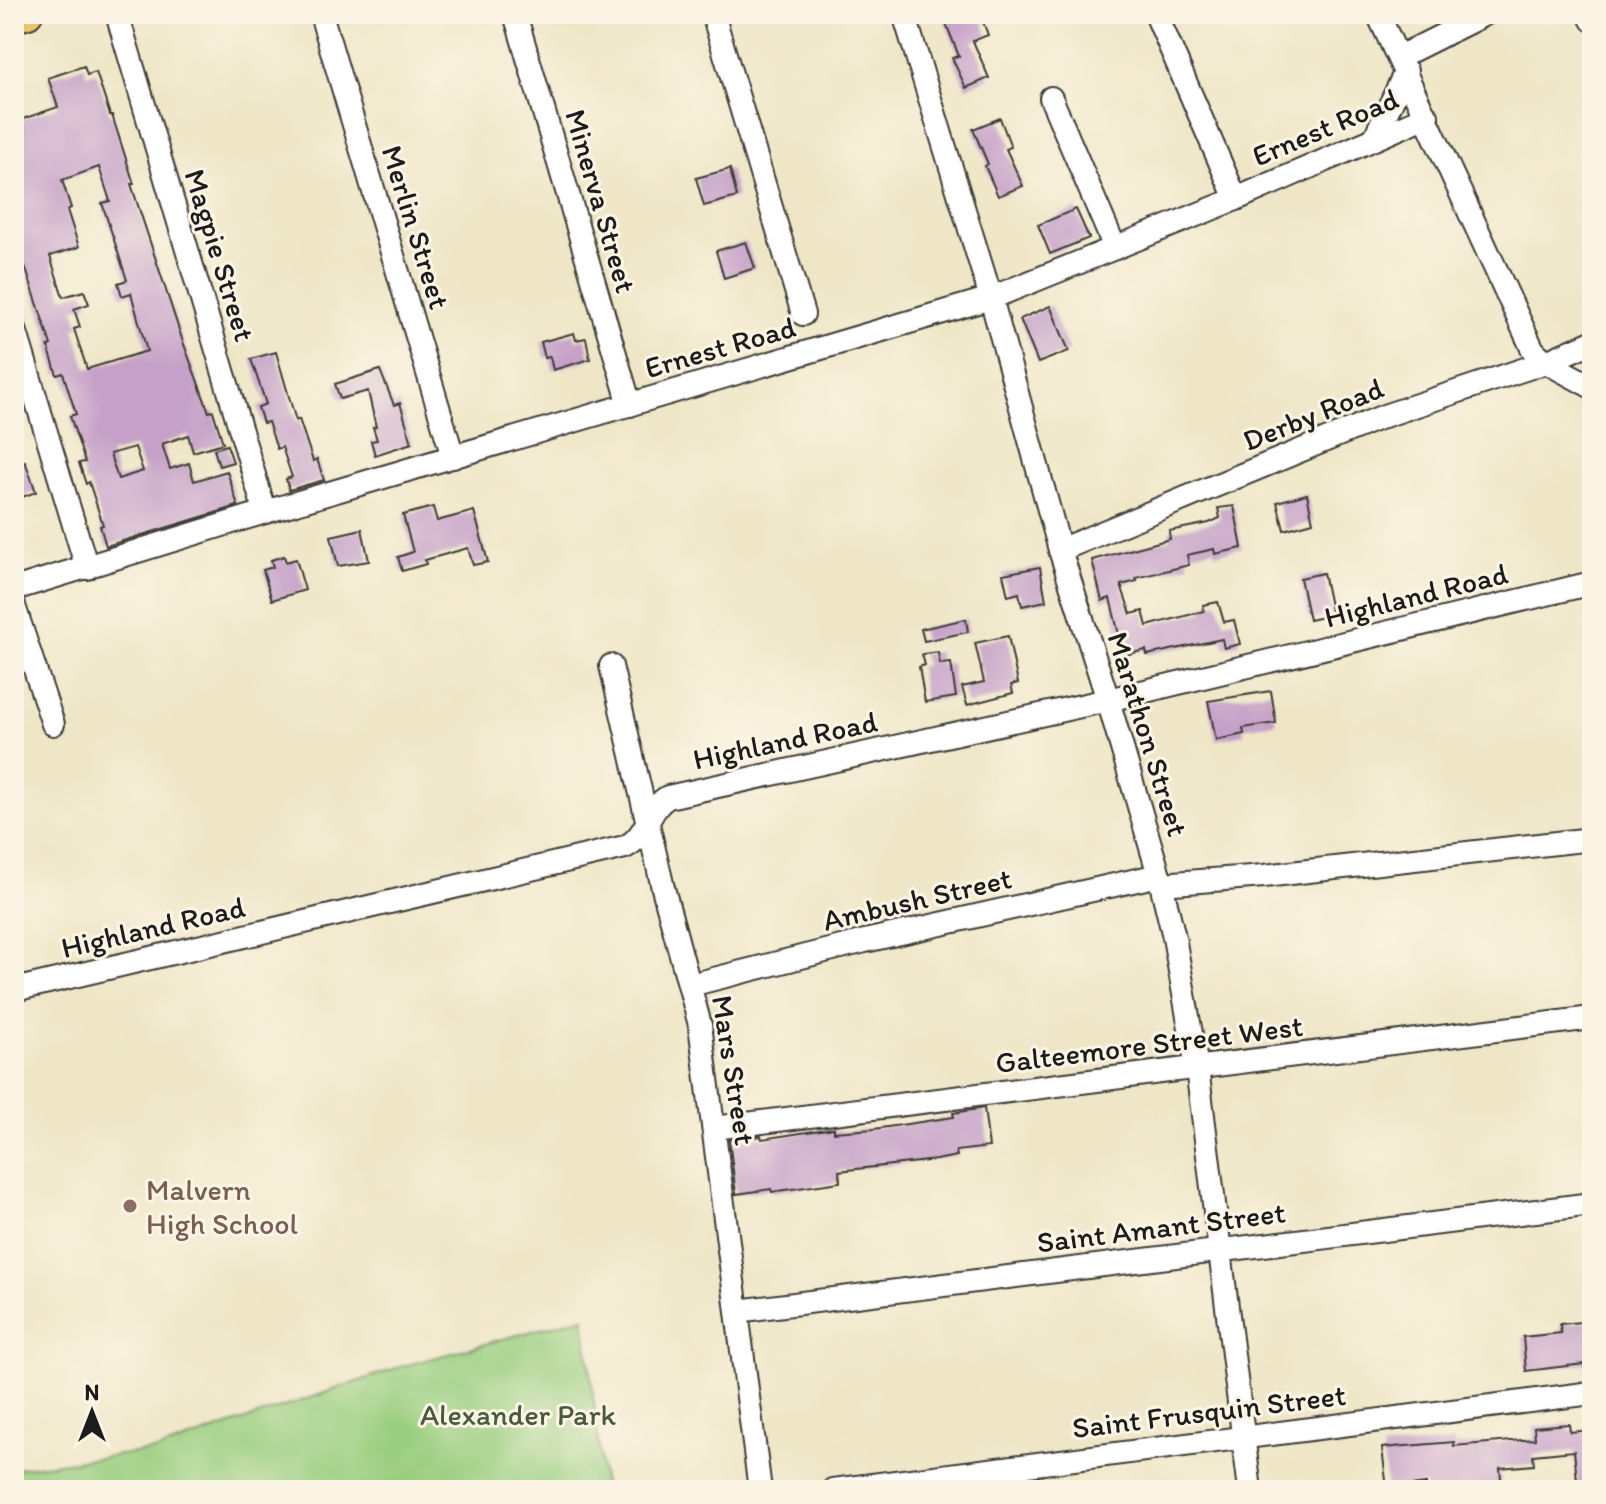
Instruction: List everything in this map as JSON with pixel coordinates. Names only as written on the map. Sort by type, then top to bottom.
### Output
[{"type":"main road","points":[[14,18],[28,14]]},
{"type":"street","name":"Magpie Street","points":[[117,14],[265,512]]},
{"type":"street","name":"Merlin Street","points":[[321,14],[453,457]]},
{"type":"street","name":"Minerva Street","points":[[515,14],[630,405]]},
{"type":"street","points":[[713,14],[803,314]]},
{"type":"street","name":"Marathon Street","points":[[904,14],[991,298],[1060,550],[1108,700],[1174,937],[1197,1068],[1250,1490]]},
{"type":"street","points":[[1156,14],[1236,199]]},
{"type":"street","points":[[1378,14],[1533,350],[1546,362],[1592,387]]},
{"type":"street","points":[[1375,137],[1402,64],[1485,14]]},
{"type":"street","points":[[1589,14],[1592,20]]},
{"type":"street","points":[[1051,98],[1115,248]]},
{"type":"street","name":"Ernest Road","points":[[14,589],[991,298],[1236,199],[1427,116]]},
{"type":"street","points":[[14,326],[87,568]]},
{"type":"street","name":"Derby Road","points":[[1060,550],[1384,416],[1546,362],[1592,342]]},
{"type":"street","name":"Highland Road","points":[[14,990],[609,851],[632,844],[648,825],[659,804],[668,797],[1108,700],[1592,583]]},
{"type":"street","points":[[14,606],[53,724]]},
{"type":"street","name":"Mars Street","points":[[611,666],[700,1025],[760,1490]]},
{"type":"street","name":"Ambush Street","points":[[690,985],[865,941],[1160,880],[1280,875],[1592,839]]},
{"type":"street","name":"Galteemore Street West","points":[[714,1128],[1592,1018]]},
{"type":"street","name":"Saint Amant Street","points":[[737,1311],[1592,1204]]},
{"type":"street","name":"Saint Frusquin Street","points":[[833,1490],[1592,1393]]},
{"type":"green space","name":"Alexander Park","points":[[584,1317],[604,1490],[14,1490],[14,1469],[158,1450],[400,1367]]},
{"type":"building","points":[[942,14],[980,14],[988,35],[973,41],[989,78],[966,88],[952,58],[959,56]]},
{"type":"building","points":[[84,66],[87,75],[96,72],[182,339],[209,412],[213,411],[223,443],[193,452],[188,435],[162,444],[170,469],[189,463],[194,481],[227,471],[238,506],[106,546],[100,526],[103,525],[89,482],[86,484],[79,463],[85,462],[70,416],[76,414],[63,373],[57,375],[48,346],[51,345],[14,240],[14,122],[58,107],[48,78]],"holes":[[[99,167],[110,201],[102,203],[127,280],[118,283],[122,296],[131,293],[147,351],[87,369],[74,329],[80,327],[74,309],[89,304],[84,291],[63,297],[50,256],[79,247],[67,210],[71,208],[62,180]],[[135,447],[143,471],[118,479],[110,454]]]},
{"type":"building","points":[[1000,118],[1011,147],[1006,149],[1023,186],[998,196],[973,129]]},
{"type":"building","points":[[730,169],[737,197],[704,206],[696,178]]},
{"type":"building","points":[[1076,209],[1089,238],[1050,254],[1038,225]]},
{"type":"building","points":[[746,242],[755,268],[724,278],[716,251]]},
{"type":"building","points":[[1050,306],[1069,351],[1038,363],[1020,319]]},
{"type":"building","points":[[574,333],[576,340],[586,338],[590,359],[553,370],[550,357],[545,358],[541,342]]},
{"type":"building","points":[[276,352],[296,421],[299,419],[313,461],[317,459],[324,480],[289,490],[286,479],[292,477],[282,447],[277,449],[268,422],[263,423],[258,407],[266,404],[251,359]]},
{"type":"building","points":[[380,370],[394,405],[400,403],[412,443],[375,455],[371,441],[377,440],[373,427],[376,427],[368,391],[340,399],[335,384]]},
{"type":"building","points":[[227,445],[233,462],[219,466],[214,449]]},
{"type":"building","points":[[25,461],[36,492],[14,500],[14,465]]},
{"type":"building","points":[[1307,494],[1313,522],[1284,530],[1277,502]]},
{"type":"building","points":[[1234,506],[1242,548],[1215,554],[1214,549],[1187,555],[1189,565],[1136,578],[1137,581],[1121,585],[1131,614],[1143,611],[1147,626],[1204,611],[1203,605],[1218,602],[1224,622],[1234,620],[1240,644],[1224,648],[1222,639],[1147,655],[1146,650],[1124,655],[1110,598],[1102,601],[1092,560],[1170,539],[1169,531],[1209,523],[1220,518],[1218,508]]},
{"type":"building","points":[[433,507],[437,521],[474,511],[488,562],[473,565],[468,548],[425,560],[426,564],[402,571],[398,557],[413,552],[403,515]]},
{"type":"building","points":[[362,529],[369,561],[338,566],[331,536]]},
{"type":"building","points":[[284,556],[286,562],[296,559],[305,590],[272,600],[263,570],[273,567],[271,560]]},
{"type":"building","points":[[1040,567],[1046,601],[1022,606],[1019,593],[1008,596],[1003,574]]},
{"type":"building","points":[[1323,573],[1332,615],[1309,620],[1300,578]]},
{"type":"building","points":[[966,619],[968,632],[924,641],[921,629]]},
{"type":"building","points":[[1008,636],[1018,683],[1011,685],[1013,693],[967,705],[962,687],[984,682],[975,643]]},
{"type":"building","points":[[938,652],[940,664],[951,663],[956,697],[925,702],[919,667],[925,665],[922,654]]},
{"type":"building","points":[[1271,691],[1276,723],[1243,728],[1244,734],[1216,740],[1208,701]]},
{"type":"building","points":[[984,1108],[989,1147],[956,1151],[957,1156],[936,1160],[839,1171],[840,1182],[736,1194],[729,1140],[761,1136],[762,1139],[834,1128],[834,1132],[874,1129],[954,1117],[953,1113]]},
{"type":"building","points":[[1591,1321],[1592,1363],[1526,1371],[1523,1337],[1561,1333],[1560,1324]]},
{"type":"building","points":[[1569,1424],[1570,1432],[1592,1430],[1592,1490],[1578,1490],[1574,1451],[1533,1455],[1534,1465],[1500,1468],[1502,1490],[1426,1490],[1426,1484],[1387,1489],[1382,1448],[1535,1439],[1534,1427]]},
{"type":"place","name":"Malvern High School","points":[[130,1206]]}]
